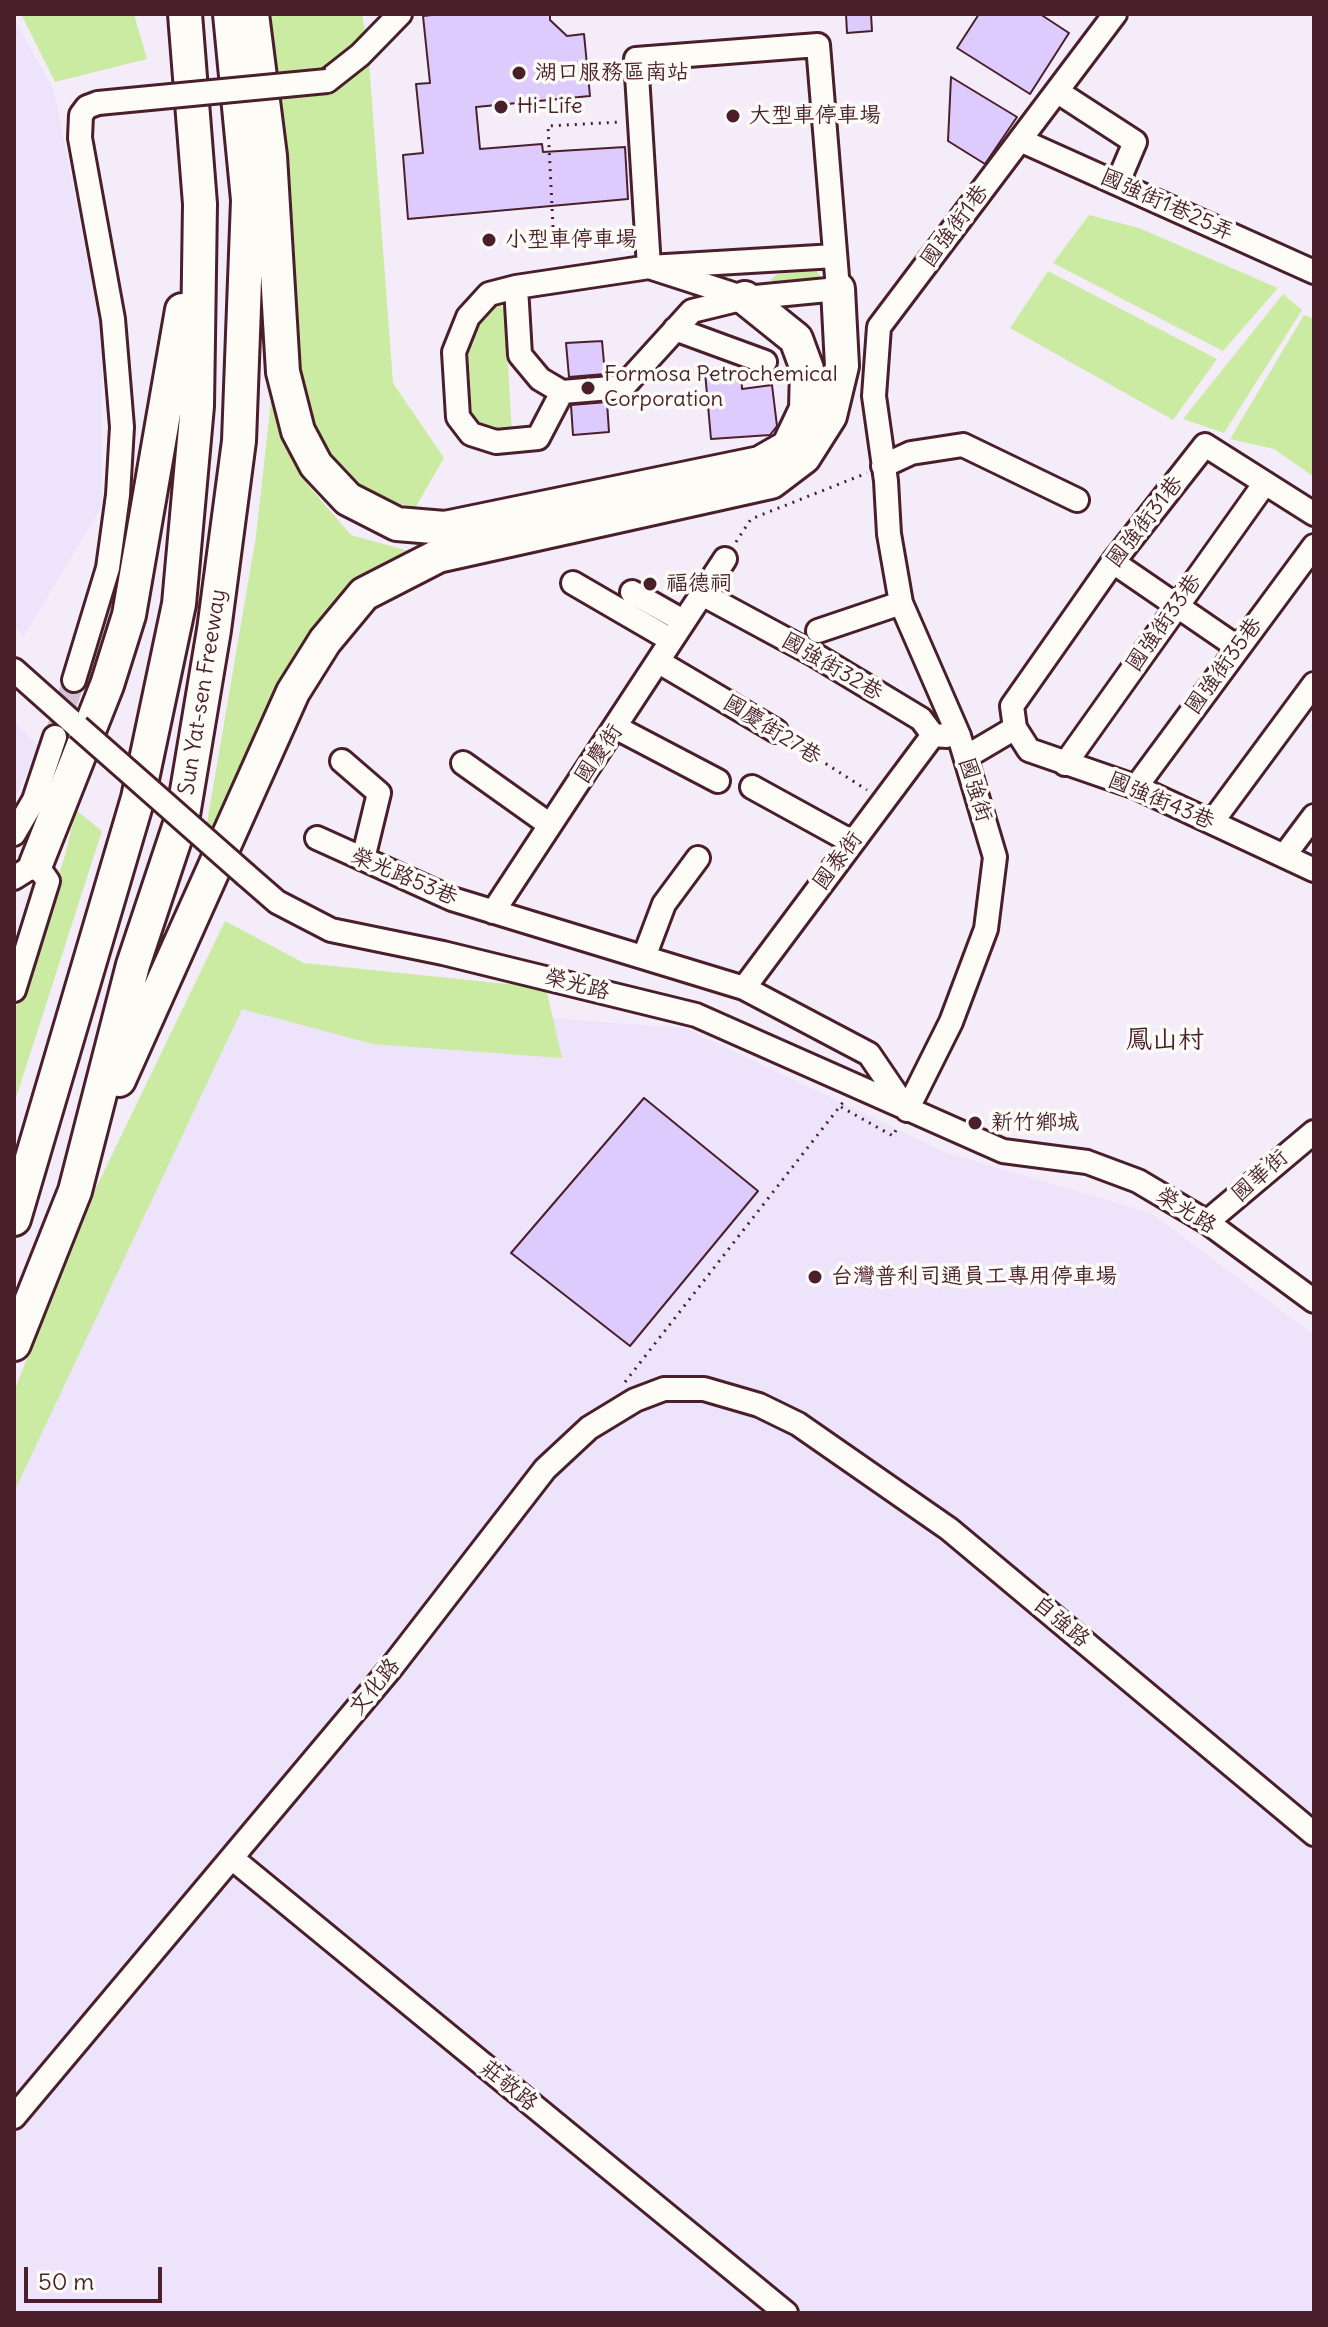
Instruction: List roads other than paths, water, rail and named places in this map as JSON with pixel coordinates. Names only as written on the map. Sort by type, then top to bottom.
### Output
[{"type":"highway","name":"Sun Yat-sen Freeway","points":[[14,1219],[138,798],[179,604],[197,406],[200,204],[185,14]]},
{"type":"highway","name":"Sun Yat-sen Freeway","points":[[14,1344],[75,1191],[133,965],[183,815],[214,630],[237,457],[248,200],[230,14]]},
{"type":"highway","points":[[252,14],[270,156],[283,372],[298,431],[316,465],[348,499],[397,524],[445,528],[760,463],[788,447],[806,409],[807,369],[796,339],[745,298]]},
{"type":"highway","points":[[25,871],[107,685],[132,602],[200,204]]},
{"type":"highway","points":[[75,1191],[123,1071],[293,692],[325,641],[364,594],[438,556],[771,482],[804,457],[830,416],[842,366],[838,289]]},
{"type":"street","points":[[74,680],[108,568],[118,495],[122,427],[113,319],[79,126],[87,107],[98,103],[327,81],[360,55],[400,14]]},
{"type":"street","name":"國強街1巷","points":[[883,466],[874,396],[879,327],[1115,14]]},
{"type":"street","points":[[516,287],[520,355],[540,379],[562,392],[623,387],[692,311],[745,298],[838,289],[818,45],[636,59],[649,267]]},
{"type":"street","points":[[1058,92],[1135,142],[1118,182]]},
{"type":"street","name":"國強街1巷25弄","points":[[1020,140],[1314,272]]},
{"type":"street","points":[[562,392],[538,438],[496,442],[471,434],[458,417],[454,352],[468,317],[489,294],[516,287],[649,267],[835,256]]},
{"type":"street","points":[[649,267],[745,298]]},
{"type":"street","points":[[675,329],[765,362]]},
{"type":"street","points":[[883,466],[911,453],[963,445],[1077,500]]},
{"type":"street","name":"國強街31巷","points":[[1014,717],[1113,562],[1205,445],[1314,514]]},
{"type":"street","name":"國強街","points":[[883,466],[889,534],[901,603],[962,747],[995,857],[986,929],[951,1022],[907,1110]]},
{"type":"street","name":"國強街33巷","points":[[1065,764],[1265,483]]},
{"type":"street","name":"國強街35巷","points":[[1136,787],[1314,546]]},
{"type":"street","name":"國慶街","points":[[493,912],[617,728],[725,559]]},
{"type":"street","points":[[1113,562],[1237,647]]},
{"type":"street","points":[[573,583],[677,630]]},
{"type":"street","points":[[632,592],[677,630]]},
{"type":"street","name":"國強街32巷","points":[[702,594],[815,655],[921,719],[933,735]]},
{"type":"street","points":[[818,631],[901,603]]},
{"type":"street","name":"國慶街27巷","points":[[659,662],[776,731]]},
{"type":"street","name":"榮光路","points":[[14,670],[277,902],[331,930],[457,956],[696,1015],[1003,1151],[1087,1162],[1138,1181],[1207,1222],[1314,1301]]},
{"type":"street","points":[[1212,822],[1314,684]]},
{"type":"street","points":[[933,735],[962,747],[1014,717]]},
{"type":"street","name":"國強街43巷","points":[[1014,717],[1029,750],[1136,787],[1314,870]]},
{"type":"street","points":[[617,728],[718,781]]},
{"type":"street","name":"國泰街","points":[[744,988],[933,735]]},
{"type":"street","points":[[14,834],[34,800],[55,737]]},
{"type":"street","points":[[342,761],[379,793],[363,859]]},
{"type":"street","points":[[463,763],[550,825]]},
{"type":"street","points":[[752,787],[852,842]]},
{"type":"street","points":[[1284,856],[1314,816]]},
{"type":"street","name":"榮光路53巷","points":[[317,838],[452,899],[493,912]]},
{"type":"street","points":[[644,957],[664,904],[698,858]]},
{"type":"street","points":[[14,990],[47,889],[44,873],[25,871]]},
{"type":"street","name":"榮光路","points":[[493,912],[744,988],[869,1054],[907,1110]]},
{"type":"street","name":"國華街","points":[[1207,1222],[1314,1132]]},
{"type":"street","name":"文化路","points":[[14,2117],[391,1668],[545,1469],[589,1428],[635,1400],[664,1389],[704,1389],[759,1405],[798,1424]]},
{"type":"street","name":"自強路","points":[[798,1424],[949,1529],[1314,1834]]},
{"type":"street","name":"莊敬路","points":[[233,1859],[786,2313]]},
{"type":"tunnel","points":[[55,737],[74,680]]},
{"type":"place","name":"湖口服務區南站","points":[[519,73]]},
{"type":"place","name":"Hi-Life","points":[[501,107]]},
{"type":"place","name":"大型車停車場","points":[[733,116]]},
{"type":"place","name":"小型車停車場","points":[[489,240]]},
{"type":"place","name":"Formosa Petrochemical Corporation","points":[[588,388]]},
{"type":"place","name":"福德祠","points":[[650,584]]},
{"type":"place","name":"新竹鄉城","points":[[975,1123]]},
{"type":"place","name":"台灣普利司通員工專用停車場","points":[[815,1277]]},
{"type":"district","name":"鳳山村","points":[[1165,1041]]}]
